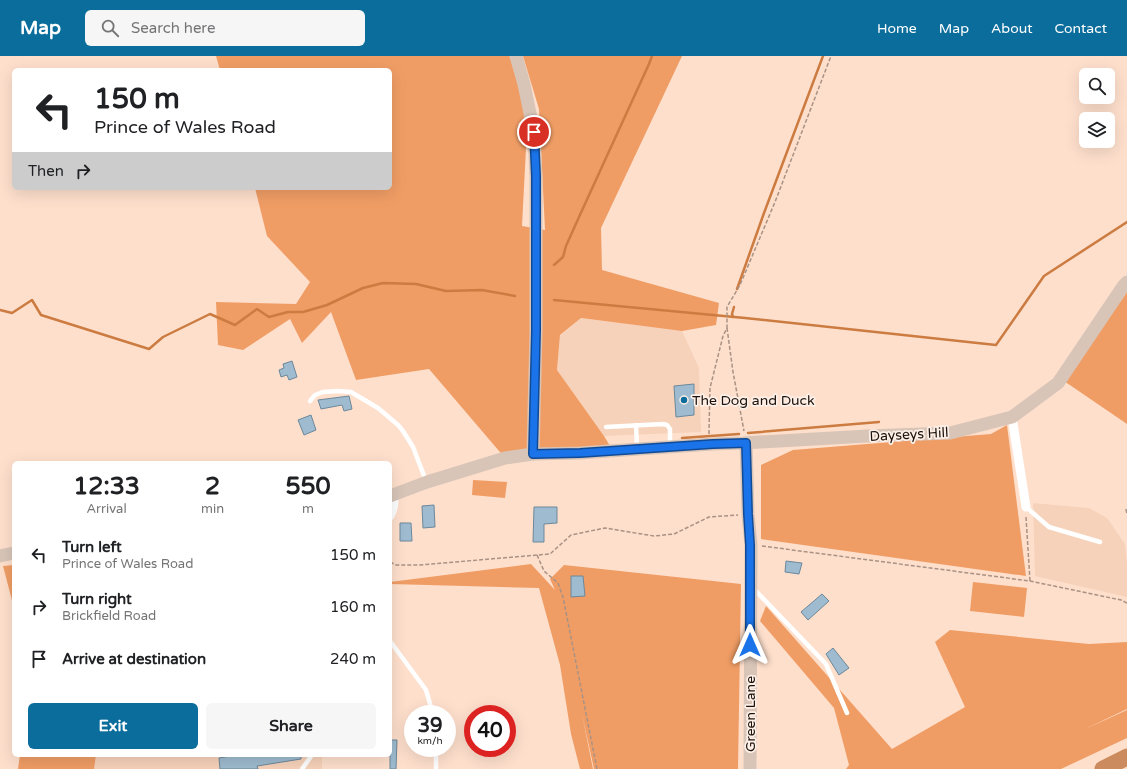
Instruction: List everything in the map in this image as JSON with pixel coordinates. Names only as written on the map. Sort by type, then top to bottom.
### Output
[{"type":"highway","points":[[1103,769],[1127,757]]},
{"type":"street","points":[[516,56],[524,84],[534,132],[536,176],[536,331],[533,454]]},
{"type":"street","name":"Dayseys Hill","points":[[392,495],[427,482],[505,458],[533,454],[580,453],[713,444],[950,433],[1012,418],[1058,383],[1127,282]]},
{"type":"street","points":[[1012,418],[1026,507]]},
{"type":"street","name":"Green Lane","points":[[745,443],[750,545],[750,769]]},
{"type":"street","points":[[392,495],[394,504],[392,512]]},
{"type":"street","points":[[0,556],[12,553]]},
{"type":"lane","points":[[310,401],[315,395],[323,392],[351,392],[378,408],[403,431],[413,447],[427,482]]},
{"type":"lane","points":[[606,427],[667,424],[670,429],[670,447]]},
{"type":"lane","points":[[636,425],[638,449]]},
{"type":"lane","points":[[1026,507],[1050,527],[1100,542]]},
{"type":"lane","points":[[750,585],[826,664],[847,713]]},
{"type":"lane","points":[[392,644],[426,690],[430,705]]},
{"type":"lane","points":[[302,769],[311,757]]},
{"type":"lane","points":[[436,757],[436,769]]},
{"type":"path","points":[[745,443],[727,328],[727,307],[740,285],[775,202],[831,56]]},
{"type":"path","points":[[709,434],[710,388],[723,336],[727,328]]},
{"type":"path","points":[[1026,507],[1030,582]]},
{"type":"path","points":[[1126,509],[1127,515]]},
{"type":"path","points":[[392,563],[396,565],[419,565],[550,554],[571,536],[604,528],[654,536],[674,534],[709,517],[748,514]]},
{"type":"path","points":[[750,545],[1030,582],[1121,600],[1127,603]]},
{"type":"path","points":[[537,554],[544,570],[558,583],[563,597],[597,769]]},
{"type":"shaded area","points":[[216,56],[516,56],[527,129],[522,226],[545,230],[539,109],[523,56],[682,56],[601,228],[602,270],[719,303],[716,325],[682,331],[581,318],[560,335],[557,370],[613,451],[505,458],[429,369],[356,380],[331,312],[302,343],[290,319],[243,350],[218,345],[216,302],[296,304],[310,282],[267,236],[256,190],[392,190],[392,68],[219,68]]},
{"type":"shaded area","points":[[1127,292],[1127,424],[1064,381]]},
{"type":"shaded area","points":[[581,318],[682,331],[699,368],[701,432],[604,436],[557,370],[560,336]]},
{"type":"shaded area","points":[[1007,425],[1026,576],[761,539],[761,465],[793,450],[991,434]]},
{"type":"shaded area","points":[[473,480],[507,482],[505,498],[472,495]]},
{"type":"shaded area","points":[[1033,503],[1089,508],[1107,518],[1125,544],[1127,563],[1127,597],[1035,576]]},
{"type":"shaded area","points":[[531,564],[555,590],[550,579],[564,565],[741,584],[738,769],[594,769],[582,714],[593,769],[580,769],[571,734],[560,665],[539,588],[392,584],[392,582]]},
{"type":"shaded area","points":[[12,565],[12,600],[3,566]]},
{"type":"shaded area","points":[[973,582],[1027,588],[1024,617],[970,611]]},
{"type":"shaded area","points":[[766,606],[892,749],[965,707],[935,642],[950,630],[1089,644],[1127,642],[1127,709],[1083,730],[1127,710],[1127,738],[1061,769],[846,769],[849,765],[834,708],[760,621]]},
{"type":"shaded area","points":[[20,757],[96,757],[94,769],[18,769]]},
{"type":"shaded area","points":[[96,757],[322,757],[322,769],[94,769]]},
{"type":"building","points":[[292,361],[297,377],[289,380],[287,375],[281,377],[279,370],[284,368],[283,364]]},
{"type":"building","name":"The Dog and Duck","points":[[694,384],[694,415],[676,417],[674,386]]},
{"type":"building","points":[[349,396],[352,409],[344,411],[342,405],[321,409],[318,400]]},
{"type":"building","points":[[311,415],[316,430],[304,435],[298,420]]},
{"type":"building","points":[[434,505],[435,527],[423,528],[422,506]]},
{"type":"building","points":[[534,507],[557,507],[557,523],[544,524],[544,542],[533,542]]},
{"type":"building","points":[[400,523],[411,523],[412,541],[400,541]]},
{"type":"building","points":[[786,561],[802,563],[799,574],[785,572]]},
{"type":"building","points":[[571,576],[583,576],[585,596],[571,597]]},
{"type":"building","points":[[822,594],[829,601],[808,620],[801,612]]},
{"type":"building","points":[[833,648],[849,668],[839,675],[826,654]]},
{"type":"building","points":[[392,740],[397,740],[396,769],[390,769]]},
{"type":"building","points":[[301,757],[301,759],[257,766],[258,769],[220,769],[219,758]]},
{"type":"waterway","points":[[554,265],[563,257],[566,246],[652,56]]},
{"type":"waterway","points":[[737,289],[823,56]]},
{"type":"waterway","points":[[554,300],[745,318],[996,345],[1044,276],[1127,222]]},
{"type":"waterway","points":[[0,310],[12,313],[32,300],[41,315],[149,349],[163,337],[210,314],[235,325],[257,309],[269,317],[288,312],[303,312],[327,305],[363,288],[383,283],[416,284],[446,291],[482,290],[515,296]]},
{"type":"waterway","points":[[733,317],[732,314],[734,307]]},
{"type":"waterway","points":[[748,433],[879,422]]},
{"type":"waterway","points":[[682,438],[739,434]]},
{"type":"place","name":"The Dog and Duck","points":[[684,400]]},
{"type":"route","points":[[534,132],[536,176],[536,331],[533,454],[580,453],[746,443],[750,545],[750,645]]}]
